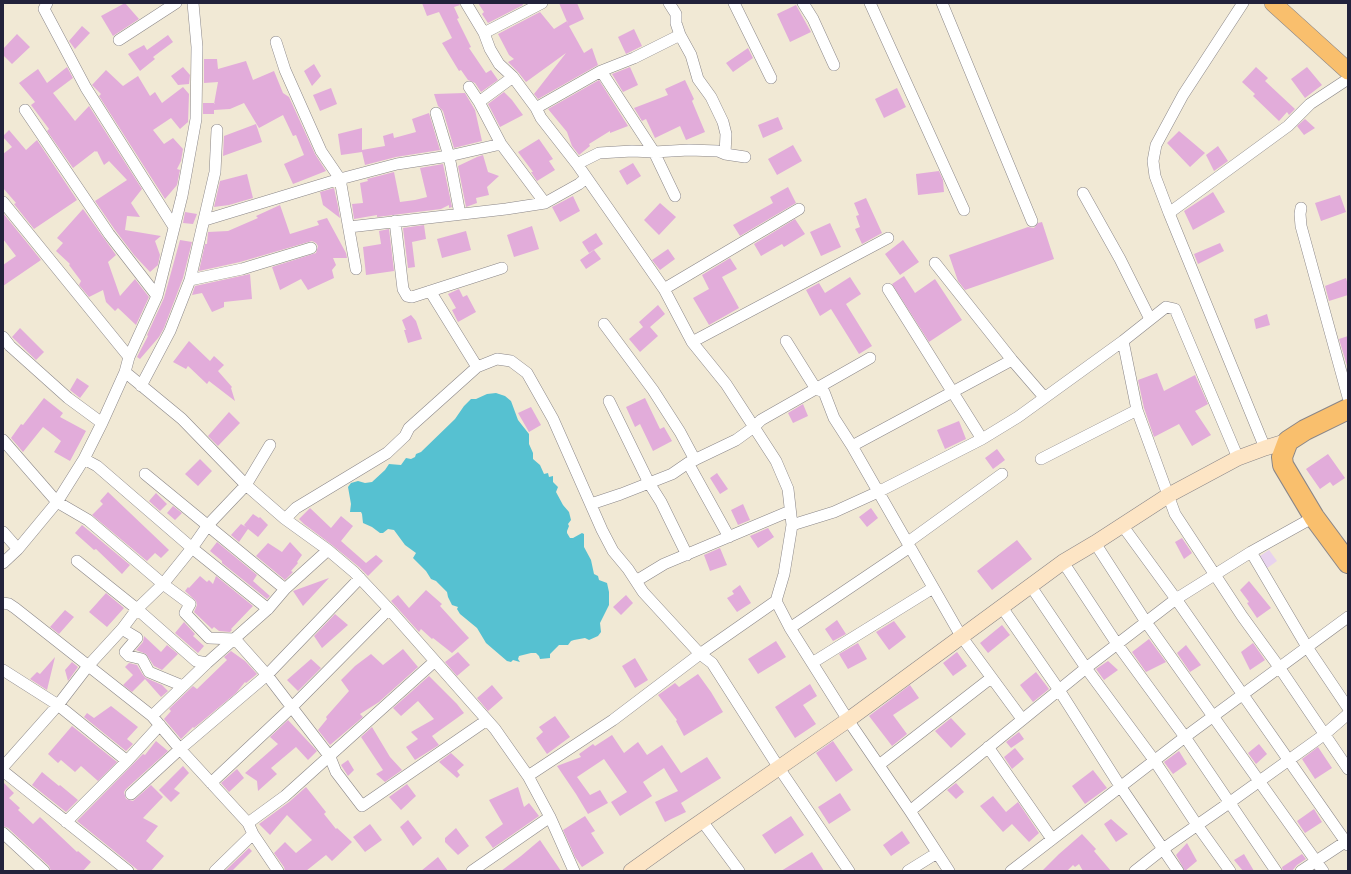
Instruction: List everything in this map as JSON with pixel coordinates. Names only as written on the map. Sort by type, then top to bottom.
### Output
[{"type":"highway","points":[[1348,409],[1305,430],[1288,441],[1282,457],[1283,465],[1314,517],[1348,563]]},
{"type":"main road","points":[[1273,3],[1348,71]]},
{"type":"street","points":[[47,3],[44,9],[86,88],[174,227]]},
{"type":"street","points":[[119,40],[176,3]]},
{"type":"street","points":[[3,563],[18,549],[57,502],[84,459],[125,372],[130,357],[157,296],[182,196],[196,119],[197,47],[193,3]]},
{"type":"street","points":[[466,3],[484,33],[490,49],[499,64],[513,77],[536,108],[541,118],[577,164],[621,227],[664,289],[692,342],[726,384],[776,461],[788,489],[792,525],[784,574],[776,601],[700,654],[613,720],[528,776]]},
{"type":"street","points":[[484,33],[542,3]]},
{"type":"street","points":[[669,3],[676,14],[676,23],[680,36],[691,55],[698,79],[712,97],[724,122],[726,134],[725,154]]},
{"type":"street","points":[[734,3],[771,78]]},
{"type":"street","points":[[803,3],[813,19],[834,65]]},
{"type":"street","points":[[870,3],[964,210]]},
{"type":"street","points":[[942,3],[1032,221]]},
{"type":"street","points":[[1242,3],[1183,95],[1156,145],[1153,161],[1155,176],[1251,453]]},
{"type":"street","points":[[536,108],[601,71],[634,58],[680,36]]},
{"type":"street","points":[[276,42],[285,70],[321,151],[340,179],[356,269]]},
{"type":"street","points":[[601,71],[654,152],[675,196]]},
{"type":"street","points":[[479,102],[513,77]]},
{"type":"street","points":[[1169,213],[1288,126],[1310,104],[1348,79]]},
{"type":"street","points":[[469,87],[479,102],[501,144],[545,203]]},
{"type":"street","points":[[25,110],[109,234],[157,296]]},
{"type":"street","points":[[436,113],[449,156],[460,214]]},
{"type":"street","points":[[141,386],[170,331],[190,280],[215,172],[217,130]]},
{"type":"street","points":[[205,220],[340,179],[397,164],[449,156],[501,144]]},
{"type":"street","points":[[577,164],[599,153],[632,151],[718,151],[725,154],[745,157]]},
{"type":"street","points":[[349,227],[506,209],[545,203],[579,184],[586,178]]},
{"type":"street","points":[[1083,193],[1120,259],[1150,319]]},
{"type":"street","points":[[3,202],[130,357]]},
{"type":"street","points":[[1301,208],[1301,226],[1348,397]]},
{"type":"street","points":[[664,289],[800,209]]},
{"type":"street","points":[[395,221],[403,289],[407,296],[412,297],[502,268]]},
{"type":"street","points":[[692,342],[888,238]]},
{"type":"street","points":[[190,280],[242,269],[311,248]]},
{"type":"street","points":[[935,264],[1012,360],[1044,397]]},
{"type":"street","points":[[888,289],[982,439]]},
{"type":"street","points":[[430,291],[477,367]]},
{"type":"street","points":[[792,525],[834,512],[878,492],[982,439],[1018,417],[1123,341],[1166,307],[1175,309],[1251,453]]},
{"type":"street","points":[[604,324],[653,390],[680,432],[692,462],[729,537]]},
{"type":"street","points":[[3,337],[10,346],[68,398],[102,423]]},
{"type":"street","points":[[786,341],[816,389],[824,392],[834,418],[852,446],[961,636],[1022,719]]},
{"type":"street","points":[[1123,341],[1137,410],[1176,514],[1214,575],[1348,769]]},
{"type":"street","points":[[591,504],[672,474],[692,462],[736,440],[761,420],[870,358]]},
{"type":"street","points":[[284,519],[296,508],[387,453],[405,436],[409,428],[477,367],[497,359],[511,361],[527,373],[553,419],[602,530],[613,551],[643,592],[700,654],[712,663],[779,768],[848,871]]},
{"type":"street","points":[[852,446],[1012,360]]},
{"type":"street","points":[[125,372],[182,419],[246,485],[284,519],[328,550],[360,578],[389,609],[495,729],[528,776],[550,817],[574,871]]},
{"type":"street","points":[[609,401],[661,502],[686,555]]},
{"type":"street","points":[[1041,459],[1137,410]]},
{"type":"street","points":[[3,440],[57,502],[88,520],[163,584],[190,604],[185,613],[209,638],[235,639],[267,675],[330,756],[336,772],[362,806],[487,720]]},
{"type":"street","points":[[631,871],[848,720],[1001,606],[1063,562],[1169,495],[1251,453],[1288,441]]},
{"type":"street","points":[[3,767],[58,705],[88,666],[122,629],[137,609],[163,584],[192,548],[208,525],[246,485],[270,445]]},
{"type":"street","points":[[84,459],[97,466],[192,548],[268,609]]},
{"type":"street","points":[[145,474],[285,588]]},
{"type":"street","points":[[790,628],[909,545],[1002,474]]},
{"type":"street","points":[[636,581],[664,564],[790,511]]},
{"type":"street","points":[[910,811],[1022,719],[1176,599],[1251,552],[1314,517]]},
{"type":"street","points":[[1122,525],[1176,599],[1347,842],[1301,871]]},
{"type":"street","points":[[3,532],[18,549]]},
{"type":"street","points":[[1095,543],[1146,622],[1323,871]]},
{"type":"street","points":[[152,716],[207,663],[268,609],[285,588],[328,550]]},
{"type":"street","points":[[1251,552],[1307,647],[1348,708]]},
{"type":"street","points":[[77,561],[137,609],[196,661],[207,663]]},
{"type":"street","points":[[1063,562],[1117,644],[1185,737],[1276,871]]},
{"type":"street","points":[[131,794],[180,749],[267,675],[360,578]]},
{"type":"street","points":[[1030,585],[1086,668],[1154,760],[1197,825],[1230,871]]},
{"type":"street","points":[[812,663],[933,588]]},
{"type":"street","points":[[776,601],[790,628],[848,720],[949,871]]},
{"type":"street","points":[[3,603],[9,604],[15,608],[152,716],[248,823],[278,871]]},
{"type":"street","points":[[1001,606],[1059,690],[1120,786],[1178,871]]},
{"type":"street","points":[[211,783],[292,707],[389,609]]},
{"type":"street","points":[[1011,871],[1154,760],[1348,617]]},
{"type":"street","points":[[122,629],[137,638],[125,652],[129,656],[142,659],[149,672],[183,686]]},
{"type":"street","points":[[248,823],[285,796],[435,661]]},
{"type":"street","points":[[3,670],[58,705],[127,761]]},
{"type":"street","points":[[879,765],[991,678]]},
{"type":"street","points":[[1135,871],[1163,849],[1325,734],[1348,714]]},
{"type":"street","points":[[66,822],[127,761],[160,725]]},
{"type":"street","points":[[988,748],[1052,839]]},
{"type":"street","points":[[3,771],[128,871]]},
{"type":"street","points":[[472,871],[550,817]]},
{"type":"street","points":[[702,821],[739,871]]},
{"type":"street","points":[[3,833],[44,871]]},
{"type":"street","points":[[215,871],[254,834]]},
{"type":"street","points":[[908,871],[938,853]]},
{"type":"shaded area","points":[[1269,550],[1277,561],[1259,574],[1251,562]]},
{"type":"water","points":[[496,393],[505,396],[511,401],[518,420],[529,434],[529,444],[533,453],[533,459],[540,465],[544,474],[548,473],[549,477],[553,476],[553,482],[558,487],[556,492],[563,505],[569,512],[571,520],[568,524],[569,526],[567,533],[570,538],[582,533],[584,534],[584,547],[591,560],[594,574],[598,576],[599,580],[607,583],[609,592],[609,605],[600,623],[601,632],[598,636],[589,640],[585,638],[574,640],[568,645],[559,645],[550,654],[550,658],[540,659],[536,653],[531,653],[519,656],[518,659],[520,662],[513,660],[511,662],[507,661],[486,643],[477,628],[460,614],[457,609],[458,607],[452,605],[447,592],[436,581],[431,579],[426,571],[413,558],[416,553],[405,545],[394,530],[388,529],[383,533],[380,533],[363,523],[361,512],[350,512],[351,504],[348,487],[351,483],[358,481],[365,483],[372,482],[385,470],[389,464],[401,465],[406,458],[411,459],[415,457],[416,454],[421,452],[455,419],[471,399]]},
{"type":"building","points":[[125,3],[139,19],[113,36],[101,16]]},
{"type":"building","points":[[422,3],[459,3],[460,5],[454,7],[459,18],[457,19],[471,47],[469,48],[486,73],[491,70],[498,80],[481,92],[475,83],[468,80],[461,70],[459,71],[442,43],[452,38],[439,12],[427,16]]},
{"type":"building","points":[[478,3],[522,3],[523,5],[488,23],[482,14],[484,12]]},
{"type":"building","points":[[559,3],[577,3],[584,19],[569,26],[584,53],[592,48],[598,65],[538,99],[534,94],[566,53],[526,82],[508,62],[514,59],[509,55],[498,34],[540,12],[554,29],[567,21]]},
{"type":"building","points":[[796,5],[811,32],[790,42],[777,14]]},
{"type":"building","points":[[82,26],[90,33],[75,49],[69,41]]},
{"type":"building","points":[[634,29],[642,46],[626,54],[618,37]]},
{"type":"building","points":[[17,34],[30,47],[12,64],[3,55],[3,49]]},
{"type":"building","points":[[168,35],[173,42],[153,57],[155,59],[140,71],[128,54],[144,45],[147,50]]},
{"type":"building","points":[[748,48],[753,58],[733,72],[726,63]]},
{"type":"building","points":[[204,59],[217,59],[218,69],[246,61],[253,80],[274,71],[283,93],[289,97],[315,154],[326,171],[293,184],[284,164],[304,155],[296,135],[293,136],[283,115],[259,128],[244,103],[230,109],[214,110],[214,114],[203,114],[203,103],[214,103],[218,82],[204,83]]},
{"type":"building","points":[[314,64],[321,76],[312,86],[304,71]]},
{"type":"building","points":[[67,67],[73,78],[53,93],[75,121],[89,106],[142,189],[131,203],[140,217],[127,216],[125,230],[161,236],[155,241],[160,255],[158,265],[150,272],[134,255],[95,201],[127,180],[109,161],[104,165],[97,151],[73,168],[47,131],[49,129],[31,105],[35,102],[19,83],[38,69],[47,83]]},
{"type":"building","points":[[183,67],[190,75],[189,84],[178,85],[171,76]]},
{"type":"building","points":[[630,67],[638,85],[623,92],[612,74]]},
{"type":"building","points":[[1256,67],[1268,78],[1265,81],[1295,109],[1289,115],[1287,112],[1279,121],[1253,96],[1255,94],[1242,82]]},
{"type":"building","points":[[1307,67],[1322,85],[1305,98],[1291,79]]},
{"type":"building","points":[[106,70],[123,86],[138,76],[150,96],[155,92],[162,103],[183,87],[189,94],[188,122],[180,129],[171,118],[153,130],[164,144],[173,138],[183,149],[181,161],[177,169],[180,170],[177,185],[165,199],[99,96],[101,94],[92,85]]},
{"type":"building","points":[[599,80],[628,126],[610,133],[610,131],[589,144],[590,146],[579,155],[572,146],[567,132],[548,109]]},
{"type":"building","points":[[685,80],[694,99],[692,101],[705,132],[686,140],[680,126],[655,138],[646,119],[642,121],[634,108],[668,95],[665,89]]},
{"type":"building","points":[[331,88],[337,104],[320,111],[313,95]]},
{"type":"building","points":[[897,88],[906,107],[884,118],[875,99]]},
{"type":"building","points":[[504,92],[523,115],[500,127],[488,104]]},
{"type":"building","points":[[465,93],[475,110],[482,141],[454,148],[443,111],[438,106],[434,94]]},
{"type":"building","points":[[429,113],[440,150],[396,157],[365,165],[362,152],[341,155],[338,134],[362,128],[362,150],[385,146],[383,136],[393,133],[394,138],[416,132],[412,119]]},
{"type":"building","points":[[778,117],[783,129],[763,138],[758,125]]},
{"type":"building","points":[[1305,119],[1315,128],[1304,135],[1297,126]]},
{"type":"building","points":[[256,124],[262,142],[223,156],[224,136]]},
{"type":"building","points":[[9,130],[26,150],[37,140],[77,200],[34,229],[14,204],[16,203],[3,188],[3,154],[12,147],[3,136]]},
{"type":"building","points":[[1179,131],[1205,153],[1190,167],[1167,143]]},
{"type":"building","points":[[539,139],[553,159],[549,161],[555,170],[537,181],[531,172],[533,172],[518,152]]},
{"type":"building","points":[[793,145],[802,161],[777,175],[768,159]]},
{"type":"building","points":[[1218,146],[1228,161],[1214,171],[1206,155]]},
{"type":"building","points":[[483,155],[488,172],[499,176],[487,187],[489,195],[476,198],[477,203],[466,207],[458,166]]},
{"type":"building","points":[[633,163],[641,176],[627,185],[619,171]]},
{"type":"building","points":[[443,164],[452,207],[449,208],[449,205],[441,209],[377,217],[377,215],[354,219],[352,204],[363,203],[360,183],[368,181],[367,179],[394,172],[400,202],[415,200],[427,197],[420,168]]},
{"type":"building","points":[[939,171],[943,180],[944,192],[918,195],[916,174]]},
{"type":"building","points":[[247,174],[253,198],[229,205],[214,207],[220,181]]},
{"type":"building","points":[[788,187],[796,203],[740,236],[733,225],[773,203],[770,197]]},
{"type":"building","points":[[334,188],[340,218],[323,205],[320,192]]},
{"type":"building","points":[[1213,192],[1225,212],[1193,230],[1184,211]]},
{"type":"building","points":[[1340,195],[1346,212],[1321,221],[1315,203]]},
{"type":"building","points":[[573,196],[580,211],[560,222],[552,207]]},
{"type":"building","points":[[866,198],[882,233],[862,244],[855,229],[860,227],[856,216],[859,215],[854,203]]},
{"type":"building","points":[[660,203],[676,217],[659,235],[644,220]]},
{"type":"building","points":[[280,205],[290,234],[319,225],[317,221],[327,218],[346,253],[347,258],[333,258],[336,265],[332,270],[334,278],[308,290],[301,279],[280,290],[272,267],[316,253],[318,246],[312,241],[240,262],[199,271],[205,244],[207,244],[208,232],[228,231],[258,218],[256,216]]},
{"type":"building","points":[[83,209],[116,255],[108,262],[120,296],[135,279],[149,297],[136,325],[118,308],[115,311],[106,302],[103,290],[89,297],[79,285],[81,281],[69,265],[70,264],[56,251],[63,243],[57,238]]},
{"type":"building","points":[[185,212],[197,214],[193,224],[183,223]]},
{"type":"building","points":[[3,213],[41,260],[3,286],[3,265],[16,256],[3,239]]},
{"type":"building","points":[[795,219],[805,234],[784,247],[782,244],[761,256],[754,244]]},
{"type":"building","points":[[1042,222],[1054,259],[965,290],[958,281],[949,255],[1028,227],[1034,228],[1038,223]]},
{"type":"building","points":[[830,223],[841,247],[821,256],[810,232]]},
{"type":"building","points":[[424,225],[426,239],[412,242],[415,267],[408,268],[403,228]]},
{"type":"building","points":[[532,226],[539,249],[514,257],[507,235]]},
{"type":"building","points":[[389,229],[394,271],[366,275],[363,247],[381,244],[379,231]]},
{"type":"building","points":[[466,231],[471,250],[442,258],[437,239]]},
{"type":"building","points":[[596,233],[603,244],[589,253],[582,242]]},
{"type":"building","points":[[180,240],[192,242],[183,278],[164,328],[159,337],[140,359],[137,357],[148,336],[147,335],[164,298]]},
{"type":"building","points":[[903,240],[919,262],[900,275],[885,254]]},
{"type":"building","points":[[1220,243],[1224,251],[1198,264],[1194,254]]},
{"type":"building","points":[[668,249],[675,259],[660,270],[652,260]]},
{"type":"building","points":[[594,250],[601,259],[586,269],[580,260]]},
{"type":"building","points":[[730,258],[737,269],[722,277],[739,308],[709,325],[693,298],[709,289],[702,275]]},
{"type":"building","points":[[250,274],[252,299],[224,302],[224,307],[212,312],[202,293],[192,295],[195,286]]},
{"type":"building","points":[[904,276],[915,293],[935,279],[962,320],[929,342],[892,284]]},
{"type":"building","points":[[850,277],[861,294],[846,304],[872,346],[859,354],[831,309],[820,316],[806,290],[819,283],[825,293]]},
{"type":"building","points":[[1346,278],[1348,295],[1329,301],[1325,286]]},
{"type":"building","points":[[459,289],[463,297],[467,295],[476,312],[458,322],[452,310],[456,308],[448,294]]},
{"type":"building","points":[[658,305],[665,314],[650,327],[658,336],[640,352],[629,339],[643,327],[639,322]]},
{"type":"building","points":[[1267,314],[1270,325],[1256,329],[1254,319]]},
{"type":"building","points":[[411,315],[416,321],[422,339],[408,343],[404,330],[406,330],[402,320]]},
{"type":"building","points":[[20,328],[44,352],[36,360],[12,337]]},
{"type":"building","points":[[1348,336],[1348,369],[1339,339]]},
{"type":"building","points":[[189,341],[210,361],[214,356],[224,365],[218,371],[232,387],[235,401],[209,381],[207,384],[188,366],[186,369],[173,362]]},
{"type":"building","points":[[1157,373],[1164,391],[1195,375],[1208,404],[1195,411],[1211,435],[1192,446],[1179,424],[1154,437],[1144,408],[1138,380]]},
{"type":"building","points":[[77,378],[89,386],[80,398],[70,390]]},
{"type":"building","points":[[44,398],[63,413],[60,417],[86,431],[70,461],[54,452],[61,441],[43,427],[23,452],[11,438]]},
{"type":"building","points":[[645,398],[660,429],[664,427],[672,441],[653,451],[640,424],[635,427],[626,407]]},
{"type":"building","points":[[803,404],[808,416],[793,423],[788,413]]},
{"type":"building","points":[[531,407],[541,425],[529,432],[518,413]]},
{"type":"building","points":[[229,412],[240,423],[218,446],[208,436]]},
{"type":"building","points":[[959,421],[966,439],[945,449],[937,430]]},
{"type":"building","points":[[997,449],[1005,460],[993,469],[985,458]]},
{"type":"building","points":[[1328,454],[1345,478],[1333,486],[1330,482],[1320,489],[1306,469]]},
{"type":"building","points":[[200,459],[212,471],[198,486],[185,474]]},
{"type":"building","points":[[717,473],[728,489],[720,494],[710,478]]},
{"type":"building","points":[[108,492],[169,550],[161,558],[155,553],[147,561],[92,515],[103,504],[100,501]]},
{"type":"building","points":[[156,493],[167,504],[160,511],[149,501]]},
{"type":"building","points":[[743,504],[750,520],[738,525],[731,510]]},
{"type":"building","points":[[173,506],[182,513],[175,520],[167,513]]},
{"type":"building","points":[[310,508],[331,528],[341,516],[353,526],[341,541],[366,563],[376,555],[383,561],[368,576],[359,567],[299,519]]},
{"type":"building","points":[[871,508],[878,518],[867,527],[859,517]]},
{"type":"building","points":[[253,514],[259,518],[260,517],[268,525],[258,537],[248,529],[239,542],[231,535],[241,524],[246,527],[244,525]]},
{"type":"building","points":[[82,525],[130,565],[122,574],[96,549],[94,550],[75,533]]},
{"type":"building","points":[[768,528],[774,537],[758,548],[750,536]]},
{"type":"building","points":[[1182,538],[1192,553],[1184,559],[1175,542]]},
{"type":"building","points":[[1017,540],[1032,559],[992,590],[977,571]]},
{"type":"building","points":[[217,542],[257,575],[253,581],[270,596],[267,599],[222,563],[222,561],[210,551]]},
{"type":"building","points":[[290,542],[302,555],[297,562],[298,563],[291,571],[293,572],[285,580],[256,556],[268,543],[282,552]]},
{"type":"building","points":[[720,548],[727,565],[710,571],[704,555]]},
{"type":"building","points":[[200,576],[207,582],[209,580],[213,584],[216,576],[253,606],[231,629],[232,630],[230,632],[219,631],[214,627],[212,629],[194,612],[197,605],[196,601],[185,591]]},
{"type":"building","points":[[329,578],[303,606],[293,591]]},
{"type":"building","points":[[1249,581],[1271,608],[1257,618],[1247,603],[1249,602],[1240,590]]},
{"type":"building","points":[[740,585],[751,603],[737,612],[727,598],[734,594],[732,591]]},
{"type":"building","points":[[426,590],[442,604],[440,606],[469,638],[452,653],[421,629],[419,632],[391,601],[398,595],[409,608]]},
{"type":"building","points":[[106,593],[124,608],[107,627],[89,612]]},
{"type":"building","points":[[626,595],[633,603],[621,615],[613,607]]},
{"type":"building","points":[[65,610],[74,617],[59,634],[50,627]]},
{"type":"building","points":[[335,614],[348,625],[322,648],[314,636]]},
{"type":"building","points":[[837,620],[846,634],[833,641],[825,629]]},
{"type":"building","points":[[894,621],[906,637],[889,650],[876,632]]},
{"type":"building","points":[[184,622],[195,634],[193,636],[204,646],[198,653],[175,633]]},
{"type":"building","points":[[1002,625],[1010,635],[988,653],[980,643]]},
{"type":"building","points":[[144,636],[161,652],[167,645],[178,654],[162,670],[154,666],[146,654],[136,650],[143,642]]},
{"type":"building","points":[[1149,639],[1166,662],[1146,672],[1132,652]]},
{"type":"building","points":[[776,641],[786,657],[758,674],[748,659]]},
{"type":"building","points":[[858,643],[867,659],[848,669],[839,654]]},
{"type":"building","points":[[1253,643],[1265,660],[1250,670],[1241,652]]},
{"type":"building","points":[[1186,645],[1201,665],[1190,672],[1177,653]]},
{"type":"building","points":[[403,649],[418,667],[379,702],[360,714],[363,717],[330,745],[318,730],[327,719],[326,717],[349,691],[341,680],[355,666],[371,654],[383,665]]},
{"type":"building","points":[[231,651],[245,661],[257,674],[246,683],[245,682],[236,693],[194,728],[193,727],[181,739],[164,719],[171,711],[169,709],[193,686],[197,689],[227,660],[224,657]]},
{"type":"building","points":[[458,652],[470,665],[457,676],[445,662]]},
{"type":"building","points":[[957,652],[967,666],[953,676],[943,663]]},
{"type":"building","points":[[55,657],[47,690],[30,679],[37,672],[40,674]]},
{"type":"building","points":[[635,658],[648,680],[635,688],[622,666]]},
{"type":"building","points":[[311,659],[321,668],[298,691],[287,680]]},
{"type":"building","points":[[1108,661],[1118,670],[1104,680],[1096,669]]},
{"type":"building","points":[[72,662],[78,667],[68,681],[65,670]]},
{"type":"building","points":[[129,663],[137,665],[146,678],[162,685],[168,691],[161,697],[145,679],[132,692],[123,685],[133,675],[125,667]]},
{"type":"building","points":[[1036,672],[1049,689],[1033,702],[1020,685]]},
{"type":"building","points":[[698,674],[723,712],[684,736],[676,721],[677,720],[658,695],[675,683],[679,687]]},
{"type":"building","points":[[429,676],[464,713],[432,736],[439,745],[415,760],[406,747],[418,739],[411,732],[434,719],[418,701],[401,716],[393,708]]},
{"type":"building","points":[[810,684],[817,696],[803,705],[816,724],[795,738],[775,707]]},
{"type":"building","points":[[492,685],[503,698],[488,711],[477,698]]},
{"type":"building","points":[[910,685],[919,698],[893,715],[907,734],[892,746],[869,716]]},
{"type":"building","points":[[111,706],[138,727],[127,739],[133,744],[126,751],[84,717],[87,713],[94,718]]},
{"type":"building","points":[[555,716],[570,737],[547,754],[536,738],[543,732],[539,727]]},
{"type":"building","points":[[951,718],[966,734],[951,748],[935,731]]},
{"type":"building","points":[[288,720],[317,751],[308,760],[296,747],[271,768],[277,774],[258,791],[257,781],[245,773],[278,744],[270,737]]},
{"type":"building","points":[[72,726],[117,762],[98,781],[81,766],[75,772],[61,760],[58,763],[48,754]]},
{"type":"building","points":[[372,727],[390,757],[402,770],[385,782],[376,774],[383,770],[361,737]]},
{"type":"building","points":[[1019,732],[1024,739],[1011,748],[1006,742]]},
{"type":"building","points":[[612,735],[624,753],[638,742],[647,755],[662,745],[681,773],[707,757],[721,778],[681,803],[686,812],[665,822],[655,802],[678,791],[664,768],[643,782],[652,796],[620,816],[611,802],[627,792],[604,759],[577,777],[590,795],[600,790],[608,803],[588,814],[557,766],[581,757],[579,754],[593,744],[595,746]]},
{"type":"building","points":[[156,741],[168,751],[124,792],[126,799],[133,801],[151,785],[163,797],[143,818],[158,826],[146,841],[164,856],[151,871],[139,871],[77,821],[143,754],[145,755]]},
{"type":"building","points":[[833,741],[853,770],[836,782],[816,753]]},
{"type":"building","points":[[1259,744],[1267,754],[1256,764],[1248,753]]},
{"type":"building","points":[[1318,747],[1332,768],[1315,779],[1302,759]]},
{"type":"building","points":[[1015,748],[1024,759],[1012,769],[1004,757]]},
{"type":"building","points":[[1179,751],[1187,764],[1173,774],[1164,762]]},
{"type":"building","points":[[451,753],[464,765],[457,771],[460,775],[457,778],[439,762]]},
{"type":"building","points":[[348,760],[354,770],[348,776],[341,765]]},
{"type":"building","points":[[183,766],[189,773],[174,789],[180,793],[171,802],[159,790]]},
{"type":"building","points":[[237,769],[244,778],[229,792],[221,783]]},
{"type":"building","points":[[1093,770],[1107,788],[1085,804],[1072,786]]},
{"type":"building","points":[[42,772],[78,800],[66,812],[32,785]]},
{"type":"building","points":[[3,782],[14,793],[9,798],[20,808],[18,810],[33,824],[40,817],[77,852],[78,851],[91,862],[83,871],[51,871],[49,866],[8,828],[3,826]]},
{"type":"building","points":[[956,783],[964,792],[956,799],[947,790]]},
{"type":"building","points":[[407,784],[416,796],[401,810],[389,797]]},
{"type":"building","points":[[306,787],[326,812],[324,814],[336,829],[337,828],[352,842],[332,861],[326,855],[306,871],[285,871],[284,867],[274,853],[285,842],[296,853],[312,840],[287,815],[270,835],[259,824],[289,802]]},
{"type":"building","points":[[518,787],[524,807],[529,803],[539,816],[493,848],[485,837],[503,824],[489,800]]},
{"type":"building","points":[[840,793],[851,810],[829,824],[818,807]]},
{"type":"building","points":[[993,796],[1006,812],[1018,802],[1039,833],[1029,842],[1012,824],[1003,832],[980,806]]},
{"type":"building","points":[[1314,809],[1322,822],[1305,833],[1297,821]]},
{"type":"building","points":[[585,816],[595,831],[591,833],[604,853],[582,867],[575,857],[563,830]]},
{"type":"building","points":[[791,816],[804,835],[775,854],[762,835]]},
{"type":"building","points":[[1111,819],[1128,834],[1116,842],[1104,824]]},
{"type":"building","points":[[408,820],[422,838],[413,846],[400,827]]},
{"type":"building","points":[[370,824],[382,840],[365,852],[353,837]]},
{"type":"building","points":[[456,828],[469,846],[458,855],[445,842],[445,838]]},
{"type":"building","points":[[902,831],[910,843],[891,856],[883,845]]},
{"type":"building","points":[[1082,834],[1096,849],[1094,851],[1111,871],[1083,871],[1079,864],[1075,867],[1073,865],[1067,871],[1042,871],[1059,854]]},
{"type":"building","points":[[540,840],[561,871],[501,871],[521,856]]},
{"type":"building","points":[[1187,843],[1197,861],[1185,871],[1176,855]]},
{"type":"building","points":[[249,848],[252,851],[232,871],[225,871]]},
{"type":"building","points":[[812,852],[824,871],[781,871]]},
{"type":"building","points":[[1244,854],[1254,871],[1243,871],[1234,860]]},
{"type":"building","points":[[1302,854],[1306,859],[1297,865],[1292,871],[1283,871],[1282,867]]},
{"type":"building","points":[[438,857],[448,871],[421,871]]}]
